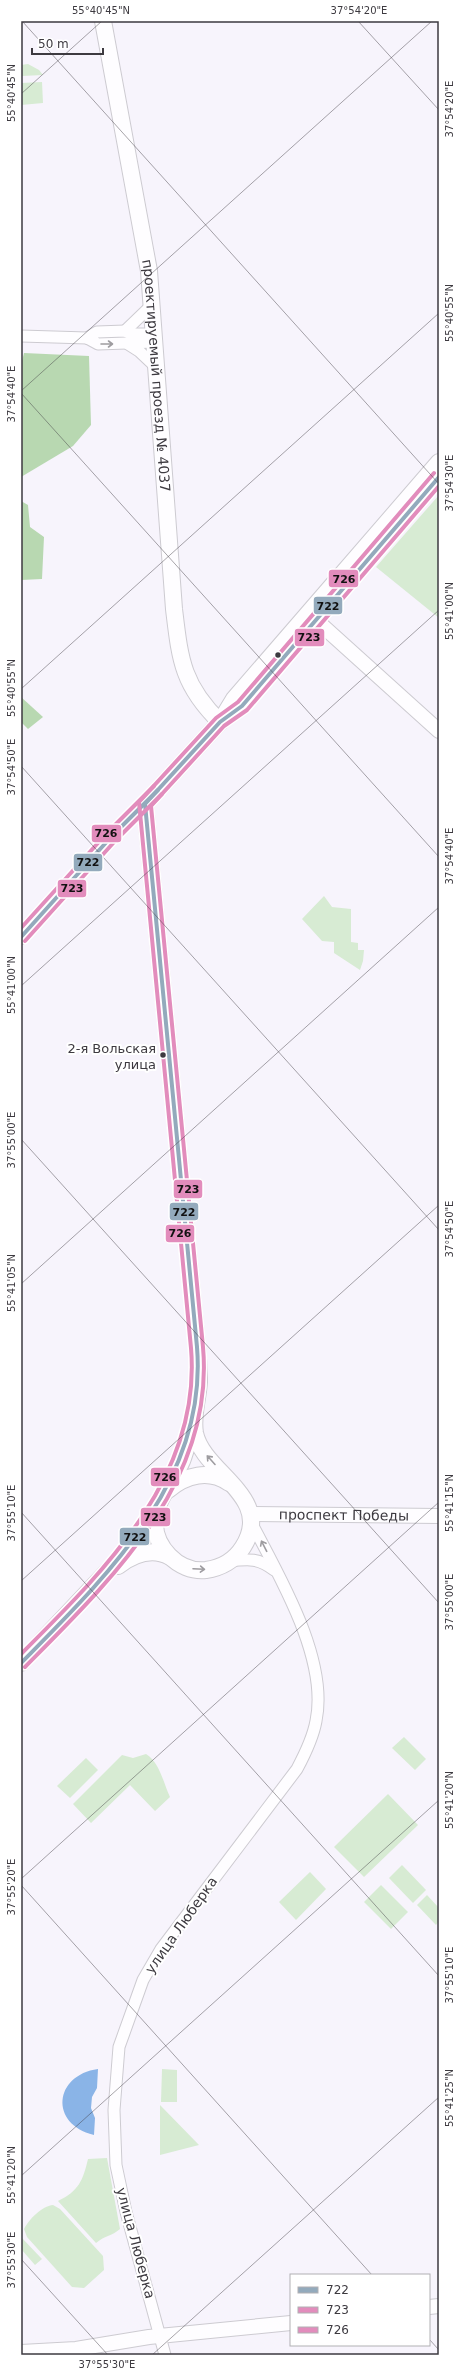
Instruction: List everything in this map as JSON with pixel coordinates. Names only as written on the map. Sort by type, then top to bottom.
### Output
[{"type":"main road","name":"проектируемый проезд № 4037","points":[[103,21],[148,266],[155,338],[174,609],[180,655],[191,687],[198,699],[220,722]]},
{"type":"main road","points":[[220,722],[234,698],[439,462]]},
{"type":"main road","points":[[97,1584],[122,1563],[141,1554],[157,1552],[170,1557],[186,1567],[204,1570],[217,1568],[230,1561],[240,1553],[245,1544],[250,1518],[244,1497],[206,1455],[198,1442],[194,1422],[199,1384],[195,1324],[145,804],[220,722],[242,706],[439,477]]},
{"type":"main road","points":[[21,1663],[97,1584],[139,1534],[162,1498],[186,1450],[196,1405]]},
{"type":"main road","points":[[170,1557],[159,1541],[155,1528],[162,1498],[178,1482],[190,1476],[204,1474],[218,1477],[237,1489]]},
{"type":"street","points":[[125,331],[152,305]]},
{"type":"street","points":[[87,338],[97,332],[125,331],[131,334],[155,338]]},
{"type":"street","points":[[21,336],[87,338],[98,344],[128,344],[155,338]]},
{"type":"street","points":[[128,344],[139,351],[157,368]]},
{"type":"street","points":[[316,620],[439,731]]},
{"type":"street","points":[[21,937],[111,837],[145,804]]},
{"type":"street","name":"проспект Победы","points":[[250,1518],[439,1516]]},
{"type":"street","name":"улица Люберка","points":[[165,2355],[126,2212],[116,2165],[114,2110],[119,2047],[144,1980],[161,1949],[297,1769],[308,1747],[316,1721],[318,1695],[317,1672],[311,1650],[277,1572],[250,1518]]},
{"type":"street","points":[[230,1561],[251,1558],[263,1561],[277,1572]]},
{"type":"street","points":[[21,2352],[76,2349],[160,2336],[290,2323]]},
{"type":"green space","points":[[28,64],[39,70],[43,75],[22,76],[21,65]]},
{"type":"green space","points":[[42,82],[43,103],[21,105],[21,83]]},
{"type":"green space","points":[[24,353],[89,356],[91,425],[73,446],[21,477],[21,365]]},
{"type":"green space","points":[[439,495],[439,618],[376,567]]},
{"type":"green space","points":[[21,501],[28,505],[30,527],[44,537],[42,579],[21,580]]},
{"type":"green space","points":[[21,697],[43,717],[28,729],[21,722]]},
{"type":"green space","points":[[324,896],[332,907],[351,909],[351,942],[358,943],[358,950],[364,950],[360,970],[334,953],[334,942],[322,941],[302,919]]},
{"type":"green space","points":[[404,1737],[426,1759],[415,1770],[392,1748]]},
{"type":"green space","points":[[146,1754],[155,1762],[170,1797],[155,1811],[130,1785],[91,1823],[73,1804],[122,1755],[133,1758]]},
{"type":"green space","points":[[86,1758],[98,1770],[70,1798],[57,1786]]},
{"type":"green space","points":[[388,1794],[418,1825],[364,1877],[334,1847]]},
{"type":"green space","points":[[402,1865],[426,1890],[413,1903],[389,1878]]},
{"type":"green space","points":[[310,1872],[326,1889],[296,1920],[279,1902]]},
{"type":"green space","points":[[381,1885],[408,1912],[391,1929],[364,1902]]},
{"type":"green space","points":[[427,1895],[439,1908],[439,1921],[436,1925],[417,1905]]},
{"type":"green space","points":[[162,2069],[177,2070],[177,2102],[161,2102]]},
{"type":"green space","points":[[160,2105],[199,2145],[160,2155]]},
{"type":"green space","points":[[107,2158],[120,2229],[96,2243],[58,2201],[71,2193],[79,2184],[88,2159]]},
{"type":"green space","points":[[53,2205],[60,2209],[103,2256],[104,2270],[84,2288],[72,2287],[27,2237],[24,2229],[36,2214]]},
{"type":"green space","points":[[21,2237],[42,2259],[35,2265],[21,2249]]},
{"type":"water","points":[[98,2069],[97,2088],[92,2097],[91,2108],[95,2118],[94,2135],[79,2129],[69,2121],[64,2111],[63,2100],[66,2090],[72,2080],[83,2073]]},
{"type":"transit line","name":"726","points":[[21,1654],[84,1589],[114,1554],[141,1518],[164,1479],[181,1438],[190,1394],[191,1348],[139,802],[216,718],[238,702],[434,473]]},
{"type":"transit line","name":"722","points":[[21,1663],[86,1596],[117,1560],[145,1523],[169,1483],[186,1440],[196,1395],[197,1347],[145,804],[220,722],[242,706],[439,477]]},
{"type":"transit line","name":"723","points":[[25,1667],[91,1599],[123,1562],[151,1524],[175,1484],[192,1441],[202,1396],[203,1347],[151,806],[224,726],[247,710],[439,486]]},
{"type":"transit line","name":"726","points":[[21,928],[107,833],[154,786]]},
{"type":"transit line","name":"722","points":[[21,937],[111,837],[158,790]]},
{"type":"transit line","name":"723","points":[[25,941],[115,841],[162,794]]},
{"type":"place","name":"2-я Вольская улица","points":[[163,1055]]}]
